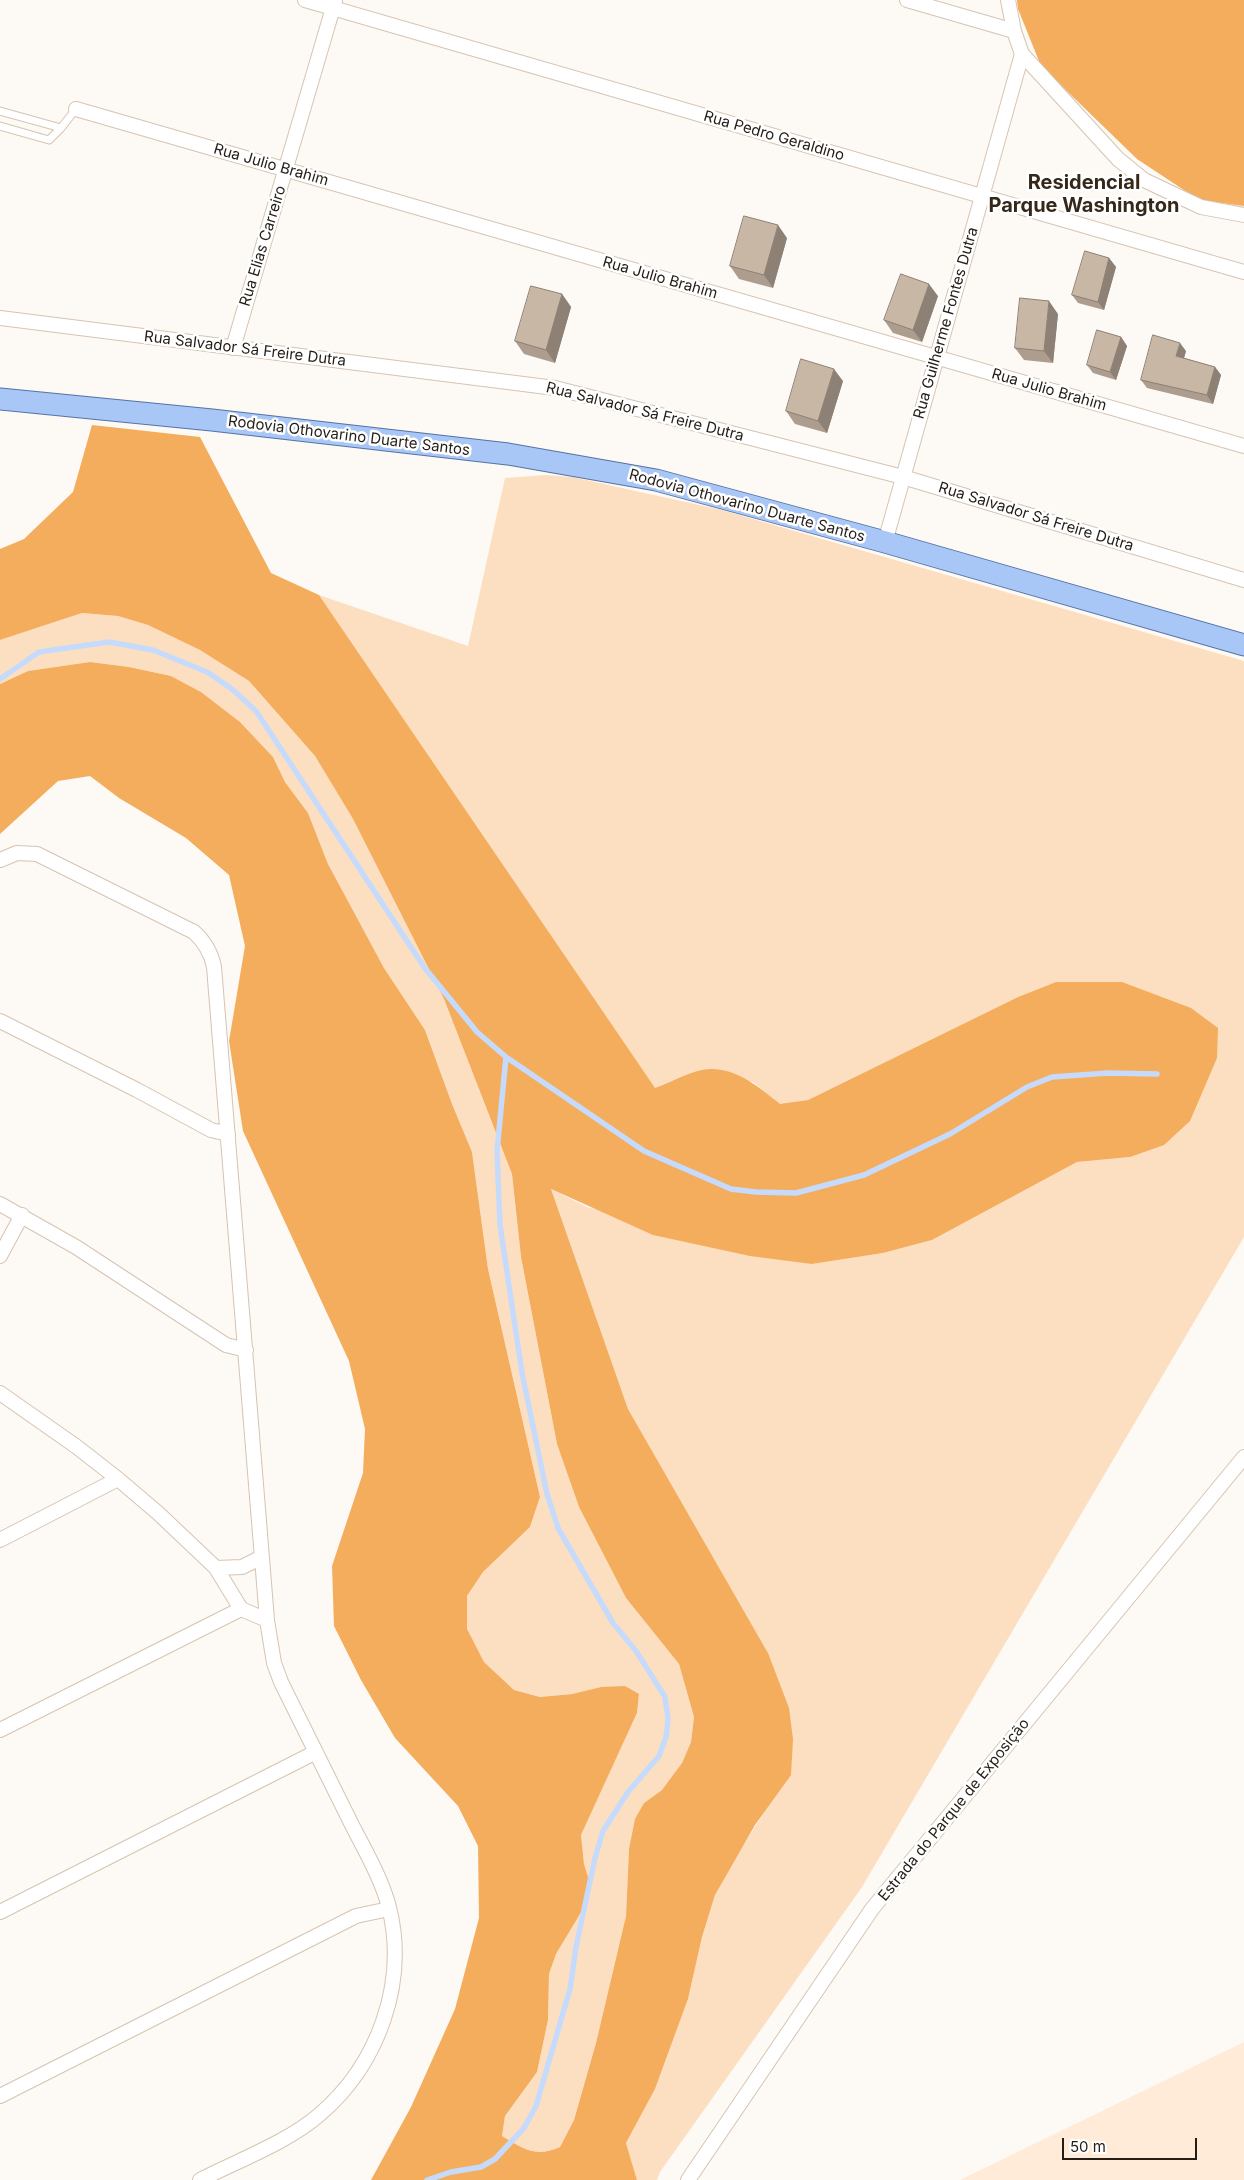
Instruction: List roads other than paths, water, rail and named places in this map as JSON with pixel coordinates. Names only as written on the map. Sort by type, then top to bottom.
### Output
[{"type":"main road","name":"Rodovia Othovarino Duarte Santos","points":[[0,399],[212,420],[517,456],[656,480],[885,542],[1244,645]]},
{"type":"street","name":"Rua Pedro Geraldino","points":[[305,0],[334,4],[605,88],[983,195],[1244,272]]},
{"type":"street","points":[[907,0],[1014,30]]},
{"type":"street","points":[[1008,0],[1014,30],[1022,54],[1118,159],[1144,180],[1201,207],[1244,215]]},
{"type":"street","name":"Rua Elias Carreiro","points":[[233,348],[334,4]]},
{"type":"street","name":"Rua Guilherme Fontes Dutra","points":[[885,542],[1022,54]]},
{"type":"street","name":"Rua Julio Brahim","points":[[76,108],[1244,446]]},
{"type":"street","name":"Rua Salvador Sá Freire Dutra","points":[[0,318],[555,388],[903,478],[1244,580]]},
{"type":"street","points":[[0,860],[17,853],[36,854],[194,932],[201,939],[212,957],[267,1620],[274,1663],[281,1682],[383,1888],[389,1909],[394,1953],[390,1996],[376,2040],[352,2081],[325,2110],[300,2130],[200,2180]]},
{"type":"street","points":[[0,1021],[120,1081],[211,1130],[228,1134]]},
{"type":"street","points":[[0,1204],[22,1215],[122,1276],[226,1345],[246,1350]]},
{"type":"street","points":[[0,1256],[22,1215]]},
{"type":"street","points":[[0,1393],[76,1447],[158,1513],[216,1568],[241,1609],[267,1620]]},
{"type":"street","name":"Estrada do Parque de Exposição","points":[[688,2180],[872,1909],[1244,1457]]},
{"type":"street","points":[[0,1540],[118,1479]]},
{"type":"street","points":[[216,1568],[242,1567],[262,1557]]},
{"type":"street","points":[[0,1730],[241,1609]]},
{"type":"street","points":[[0,1912],[316,1752]]},
{"type":"street","points":[[0,2096],[356,1916],[389,1909]]},
{"type":"lane","points":[[0,126],[49,140],[76,108]]},
{"type":"lane","points":[[0,111],[61,128]]},
{"type":"waterway","points":[[0,679],[39,652],[109,642],[153,650],[207,672],[232,689],[256,711],[424,967],[477,1032],[506,1057],[644,1151],[731,1189],[796,1193],[864,1175],[950,1134],[1027,1087],[1052,1077],[1108,1073],[1157,1074]]},
{"type":"waterway","points":[[427,2180],[451,2172],[481,2167],[495,2159],[524,2128],[536,2106],[570,1989],[576,1947],[595,1858],[603,1831],[628,1792],[659,1756],[666,1737],[668,1719],[665,1697],[636,1651],[613,1623],[558,1528],[547,1494],[522,1373],[500,1225],[497,1151],[506,1057]]},
{"type":"district","name":"Residencial Parque Washington","points":[[1084,194]]}]
